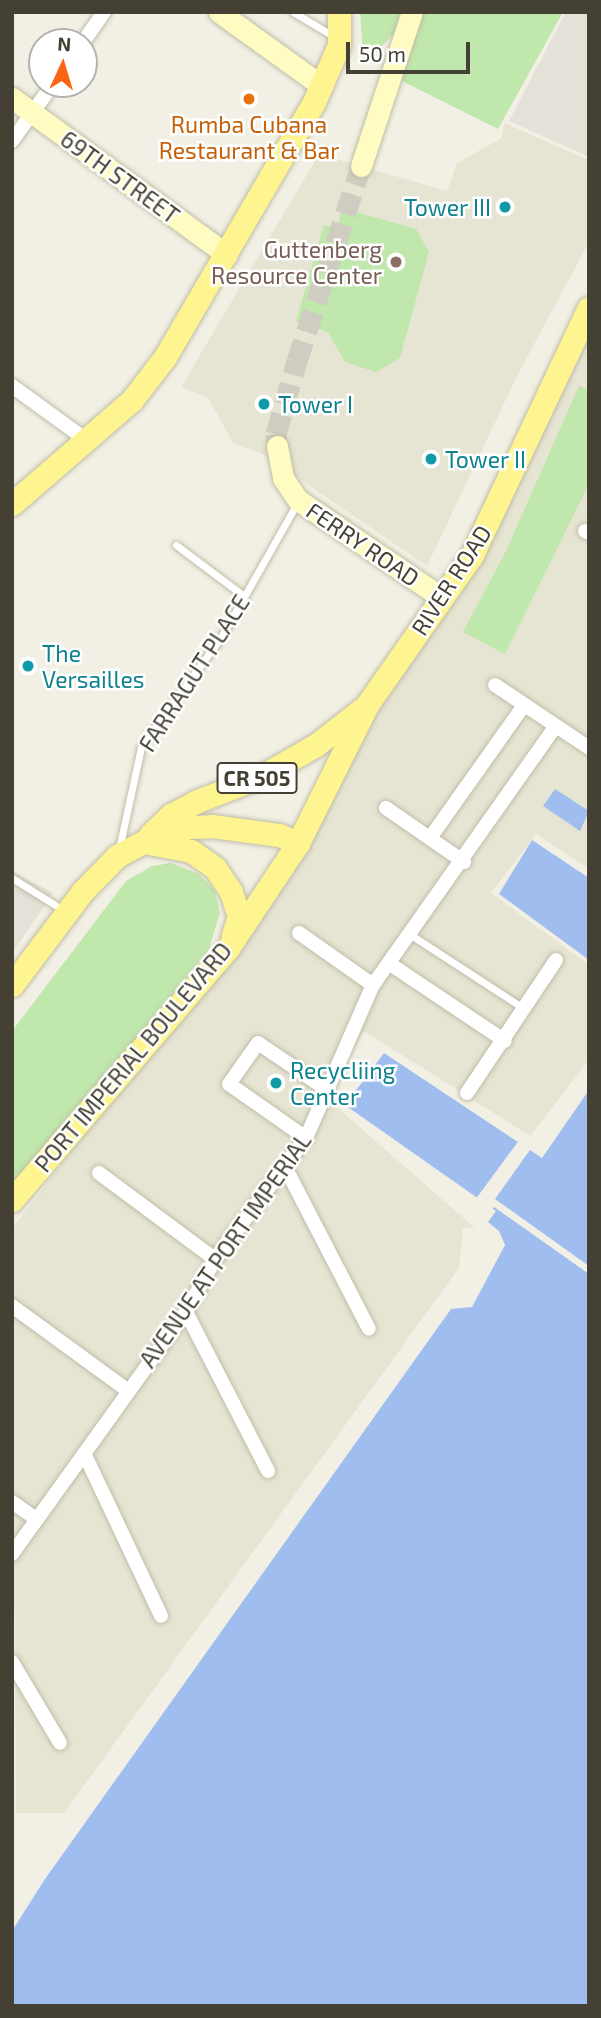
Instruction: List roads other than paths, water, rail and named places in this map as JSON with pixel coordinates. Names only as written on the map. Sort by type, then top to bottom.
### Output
[{"type":"main road","points":[[12,504],[89,442],[132,400],[165,357],[227,255],[322,86],[339,39],[339,12]]},
{"type":"main road","name":"RIVER ROAD","points":[[298,843],[368,705],[442,598],[503,496],[589,309]]},
{"type":"main road","name":"CR 505","points":[[143,842],[171,815],[262,776],[316,745],[368,705]]},
{"type":"main road","name":"CR 505","points":[[12,985],[67,912],[117,856],[143,842],[175,830],[212,826],[266,832],[298,843]]},
{"type":"main road","points":[[143,842],[191,851],[215,868],[231,892],[239,916],[228,948]]},
{"type":"main road","name":"PORT IMPERIAL BOULEVARD","points":[[12,1200],[228,948],[298,843]]},
{"type":"street","points":[[93,28],[104,12]]},
{"type":"street","points":[[219,12],[322,86]]},
{"type":"street","points":[[361,166],[412,12]]},
{"type":"street","name":"69TH STREET","points":[[12,98],[227,255]]},
{"type":"street","points":[[12,141],[43,98]]},
{"type":"street","points":[[12,386],[89,442]]},
{"type":"street","name":"FERRY ROAD","points":[[277,446],[283,478],[298,500],[442,598]]},
{"type":"street","points":[[495,685],[589,748]]},
{"type":"street","points":[[430,838],[524,705]]},
{"type":"street","name":"AVENUE AT PORT IMPERIAL","points":[[12,1554],[186,1312],[215,1259],[306,1138],[373,985],[464,862],[556,726]]},
{"type":"street","points":[[386,808],[464,862]]},
{"type":"street","points":[[299,933],[373,985]]},
{"type":"street","points":[[467,1093],[505,1041],[523,1008],[556,960]]},
{"type":"street","points":[[390,964],[505,1041]]},
{"type":"street","points":[[306,1138],[229,1084],[258,1043],[326,1089]]},
{"type":"street","points":[[285,1167],[369,1329]]},
{"type":"street","points":[[99,1173],[215,1259]]},
{"type":"street","points":[[12,1306],[128,1390]]},
{"type":"street","points":[[186,1312],[268,1471]]},
{"type":"street","points":[[85,1455],[161,1616]]},
{"type":"street","points":[[12,1502],[36,1519]]},
{"type":"street","points":[[12,1662],[60,1742]]},
{"type":"lane","points":[[293,12],[339,39]]},
{"type":"lane","name":"FARRAGUT PLACE","points":[[117,856],[141,747],[223,634],[298,500]]},
{"type":"lane","points":[[176,545],[244,596]]},
{"type":"lane","points":[[12,877],[67,912]]},
{"type":"lane","points":[[411,935],[523,1008]]},
{"type":"water","points":[[555,789],[589,811],[580,831],[543,806]]},
{"type":"water","points":[[532,840],[589,878],[589,960],[499,894]]},
{"type":"water","points":[[384,1053],[542,1158],[589,1090],[589,2006],[12,2006],[12,1931],[45,1879],[451,1309],[472,1307],[505,1245],[499,1231],[488,1222],[496,1211],[345,1105]]},
{"type":"tunnel","points":[[277,446],[276,434],[297,361],[361,166]]},
{"type":"place","name":"Rumba Cubana Restaurant & Bar","points":[[249,99]]},
{"type":"place","name":"Tower III","points":[[505,207]]},
{"type":"place","name":"Guttenberg Resource Center","points":[[396,262]]},
{"type":"place","name":"Tower I","points":[[264,404]]},
{"type":"place","name":"Tower II","points":[[431,459]]},
{"type":"place","name":"The Versailles","points":[[28,666]]},
{"type":"place","name":"Recycliing Center","points":[[276,1083]]}]
